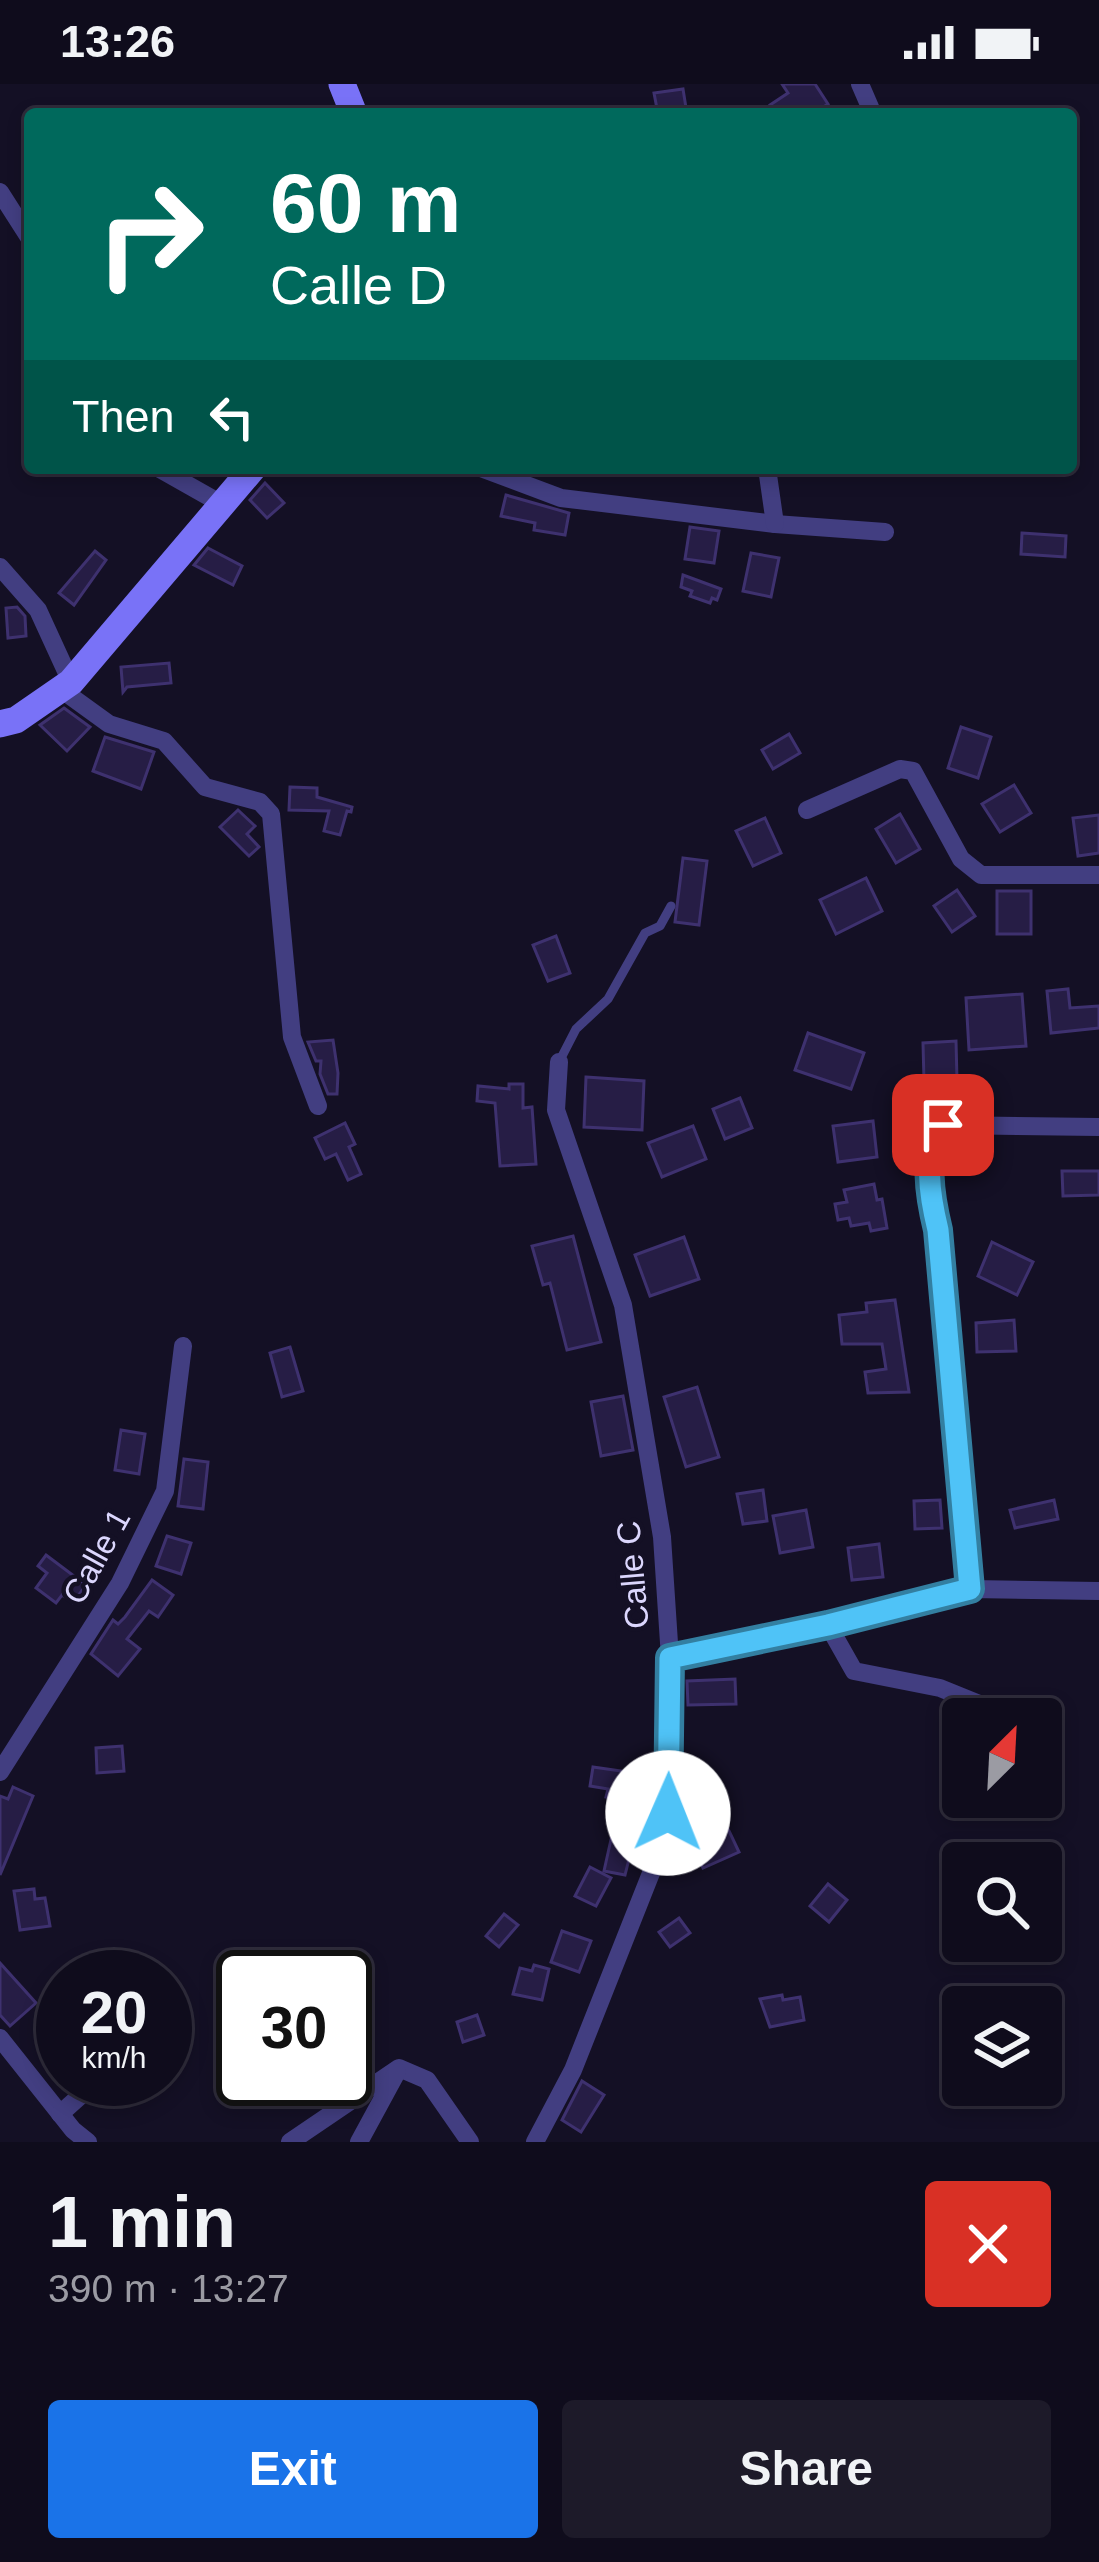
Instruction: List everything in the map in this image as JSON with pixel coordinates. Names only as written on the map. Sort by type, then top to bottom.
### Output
[{"type":"street","points":[[0,192],[24,229]]},
{"type":"street","points":[[169,474],[220,503]]},
{"type":"street","points":[[0,724],[16,720],[66,686],[247,474]]},
{"type":"street","points":[[497,474],[561,498],[885,532]]},
{"type":"street","points":[[768,474],[775,524]]},
{"type":"street","points":[[0,566],[38,610],[66,686],[109,724],[164,741],[206,787],[260,802],[272,814],[292,1037],[318,1106]]},
{"type":"street","points":[[807,810],[900,769],[914,771],[961,859],[982,874],[1099,874]]},
{"type":"street","name":"Calle C","points":[[536,2142],[573,2070],[657,1858],[668,1813],[670,1658],[662,1537],[623,1305],[556,1110],[560,1062]]},
{"type":"street","points":[[970,1589],[938,1230],[930,1197],[932,1140],[943,1125],[1099,1127]]},
{"type":"street","name":"Calle 1","points":[[0,1772],[120,1583],[165,1491],[183,1346]]},
{"type":"street","points":[[670,1658],[970,1589],[1099,1591]]},
{"type":"street","points":[[828,1625],[854,1671],[940,1688],[965,1698]]},
{"type":"street","points":[[0,2038],[88,2142]]},
{"type":"street","points":[[290,2142],[399,2068]]},
{"type":"street","points":[[359,2142],[399,2068]]},
{"type":"street","points":[[399,2068],[427,2080],[470,2142]]},
{"type":"street","points":[[60,2114],[69,2106]]},
{"type":"lane","points":[[560,1062],[576,1029],[608,999],[646,933],[660,926],[671,905]]},
{"type":"building","points":[[782,84],[815,84],[828,104],[772,108],[788,93]]},
{"type":"building","points":[[683,89],[686,108],[657,108],[654,93]]},
{"type":"building","points":[[265,483],[284,503],[267,518],[250,500]]},
{"type":"building","points":[[506,495],[569,513],[565,535],[534,530],[535,523],[501,516]]},
{"type":"building","points":[[690,527],[719,531],[714,563],[685,559]]},
{"type":"building","points":[[1022,533],[1066,536],[1065,557],[1021,554]]},
{"type":"building","points":[[208,548],[242,566],[233,585],[194,565]]},
{"type":"building","points":[[95,551],[106,560],[74,605],[59,593]]},
{"type":"building","points":[[751,553],[779,558],[771,597],[743,591]]},
{"type":"building","points":[[683,575],[721,589],[717,600],[712,598],[710,603],[690,596],[692,591],[681,587]]},
{"type":"building","points":[[17,607],[25,616],[26,636],[8,638],[6,608]]},
{"type":"building","points":[[169,663],[171,683],[127,687],[123,692],[121,667]]},
{"type":"building","points":[[64,708],[90,727],[67,751],[40,725]]},
{"type":"building","points":[[961,727],[991,737],[978,778],[948,768]]},
{"type":"building","points":[[789,734],[800,753],[773,769],[762,750]]},
{"type":"building","points":[[105,737],[154,752],[141,789],[93,771]]},
{"type":"building","points":[[1014,785],[1031,813],[1000,832],[982,804]]},
{"type":"building","points":[[290,787],[317,788],[317,797],[352,807],[340,835],[324,831],[329,811],[289,810]]},
{"type":"building","points":[[238,810],[255,826],[247,834],[259,847],[249,856],[220,827]]},
{"type":"building","points":[[900,814],[920,849],[896,863],[876,829]]},
{"type":"building","points":[[1099,815],[1099,853],[1078,856],[1073,818]]},
{"type":"building","points":[[765,818],[781,853],[753,866],[736,831]]},
{"type":"building","points":[[683,858],[707,861],[699,925],[675,922]]},
{"type":"building","points":[[866,878],[882,911],[836,934],[820,900]]},
{"type":"building","points":[[957,890],[975,916],[952,932],[934,906]]},
{"type":"building","points":[[997,891],[1031,891],[1031,934],[997,934]]},
{"type":"building","points":[[556,936],[570,973],[548,981],[533,945]]},
{"type":"building","points":[[1068,989],[1070,1008],[1099,1006],[1099,1028],[1051,1033],[1047,991]]},
{"type":"building","points":[[1022,994],[1026,1046],[969,1050],[966,998]]},
{"type":"building","points":[[808,1033],[864,1053],[851,1089],[795,1070]]},
{"type":"building","points":[[333,1040],[337,1094],[328,1094],[320,1074],[321,1061],[316,1061],[308,1042]]},
{"type":"building","points":[[956,1041],[957,1080],[924,1081],[923,1043]]},
{"type":"building","points":[[586,1077],[644,1081],[642,1130],[584,1127]]},
{"type":"building","points":[[509,1084],[523,1084],[523,1108],[532,1107],[536,1164],[500,1166],[495,1103],[477,1101],[478,1086],[509,1089]]},
{"type":"building","points":[[740,1098],[752,1128],[725,1139],[713,1109]]},
{"type":"building","points":[[873,1121],[877,1157],[838,1162],[833,1126]]},
{"type":"building","points":[[345,1123],[361,1174],[348,1180],[336,1154],[325,1159],[315,1138]]},
{"type":"building","points":[[693,1126],[706,1159],[662,1177],[648,1143]]},
{"type":"building","points":[[1062,1171],[1099,1171],[1099,1195],[1063,1196]]},
{"type":"building","points":[[874,1184],[887,1228],[871,1231],[869,1223],[851,1226],[849,1218],[838,1220],[835,1204],[847,1202],[844,1190]]},
{"type":"building","points":[[573,1236],[601,1342],[567,1350],[550,1283],[543,1285],[532,1246]]},
{"type":"building","points":[[684,1237],[699,1279],[650,1296],[635,1255]]},
{"type":"building","points":[[992,1242],[1033,1262],[1017,1295],[978,1276]]},
{"type":"building","points":[[895,1300],[909,1392],[868,1393],[865,1372],[886,1369],[882,1344],[842,1344],[839,1315],[867,1312],[866,1303]]},
{"type":"building","points":[[1014,1320],[1016,1351],[977,1352],[976,1323]]},
{"type":"building","points":[[290,1347],[303,1391],[282,1397],[270,1353]]},
{"type":"building","points":[[697,1387],[719,1457],[686,1467],[664,1397]]},
{"type":"building","points":[[623,1396],[633,1450],[601,1456],[591,1402]]},
{"type":"building","points":[[121,1430],[145,1434],[139,1474],[115,1470]]},
{"type":"building","points":[[184,1459],[208,1462],[203,1509],[178,1506]]},
{"type":"building","points":[[763,1490],[767,1521],[743,1524],[737,1494]]},
{"type":"building","points":[[940,1500],[942,1528],[915,1529],[914,1501]]},
{"type":"building","points":[[1054,1500],[1058,1519],[1015,1528],[1010,1510]]},
{"type":"building","points":[[806,1510],[813,1547],[780,1553],[773,1516]]},
{"type":"building","points":[[167,1536],[191,1543],[181,1574],[156,1566]]},
{"type":"building","points":[[879,1544],[883,1577],[852,1580],[848,1548]]},
{"type":"building","points":[[46,1555],[86,1585],[73,1603],[62,1595],[56,1603],[36,1588],[47,1573],[38,1566]]},
{"type":"building","points":[[152,1580],[173,1595],[158,1617],[149,1611],[127,1639],[140,1649],[118,1676],[91,1654],[113,1620],[118,1624],[125,1617]]},
{"type":"building","points":[[735,1679],[736,1704],[688,1705],[687,1681]]},
{"type":"building","points":[[122,1746],[124,1771],[97,1773],[96,1748]]},
{"type":"building","points":[[593,1767],[635,1773],[630,1801],[606,1797],[608,1789],[590,1786]]},
{"type":"building","points":[[13,1787],[33,1796],[0,1875],[0,1796],[8,1799]]},
{"type":"building","points":[[721,1814],[739,1852],[703,1868],[686,1830]]},
{"type":"building","points":[[614,1826],[636,1831],[625,1875],[604,1871]]},
{"type":"building","points":[[590,1867],[611,1878],[596,1906],[575,1896]]},
{"type":"building","points":[[828,1884],[847,1900],[829,1922],[810,1906]]},
{"type":"building","points":[[34,1889],[35,1899],[45,1898],[50,1926],[20,1930],[14,1891]]},
{"type":"building","points":[[504,1914],[518,1925],[499,1947],[486,1936]]},
{"type":"building","points":[[679,1918],[690,1933],[670,1947],[659,1932]]},
{"type":"building","points":[[562,1931],[591,1941],[579,1972],[551,1962]]},
{"type":"building","points":[[0,1963],[36,2003],[10,2026],[0,2015]]},
{"type":"building","points":[[534,1965],[549,1969],[542,2000],[513,1994],[520,1968],[532,1971]]},
{"type":"building","points":[[782,1995],[783,2000],[800,1997],[804,2020],[770,2027],[760,1999]]},
{"type":"building","points":[[477,2015],[484,2035],[463,2042],[457,2022]]},
{"type":"building","points":[[582,2081],[604,2095],[581,2132],[562,2120]]},
{"type":"route","points":[[668,1813],[670,1658],[970,1589],[938,1230],[930,1197],[932,1140],[943,1125]]}]
